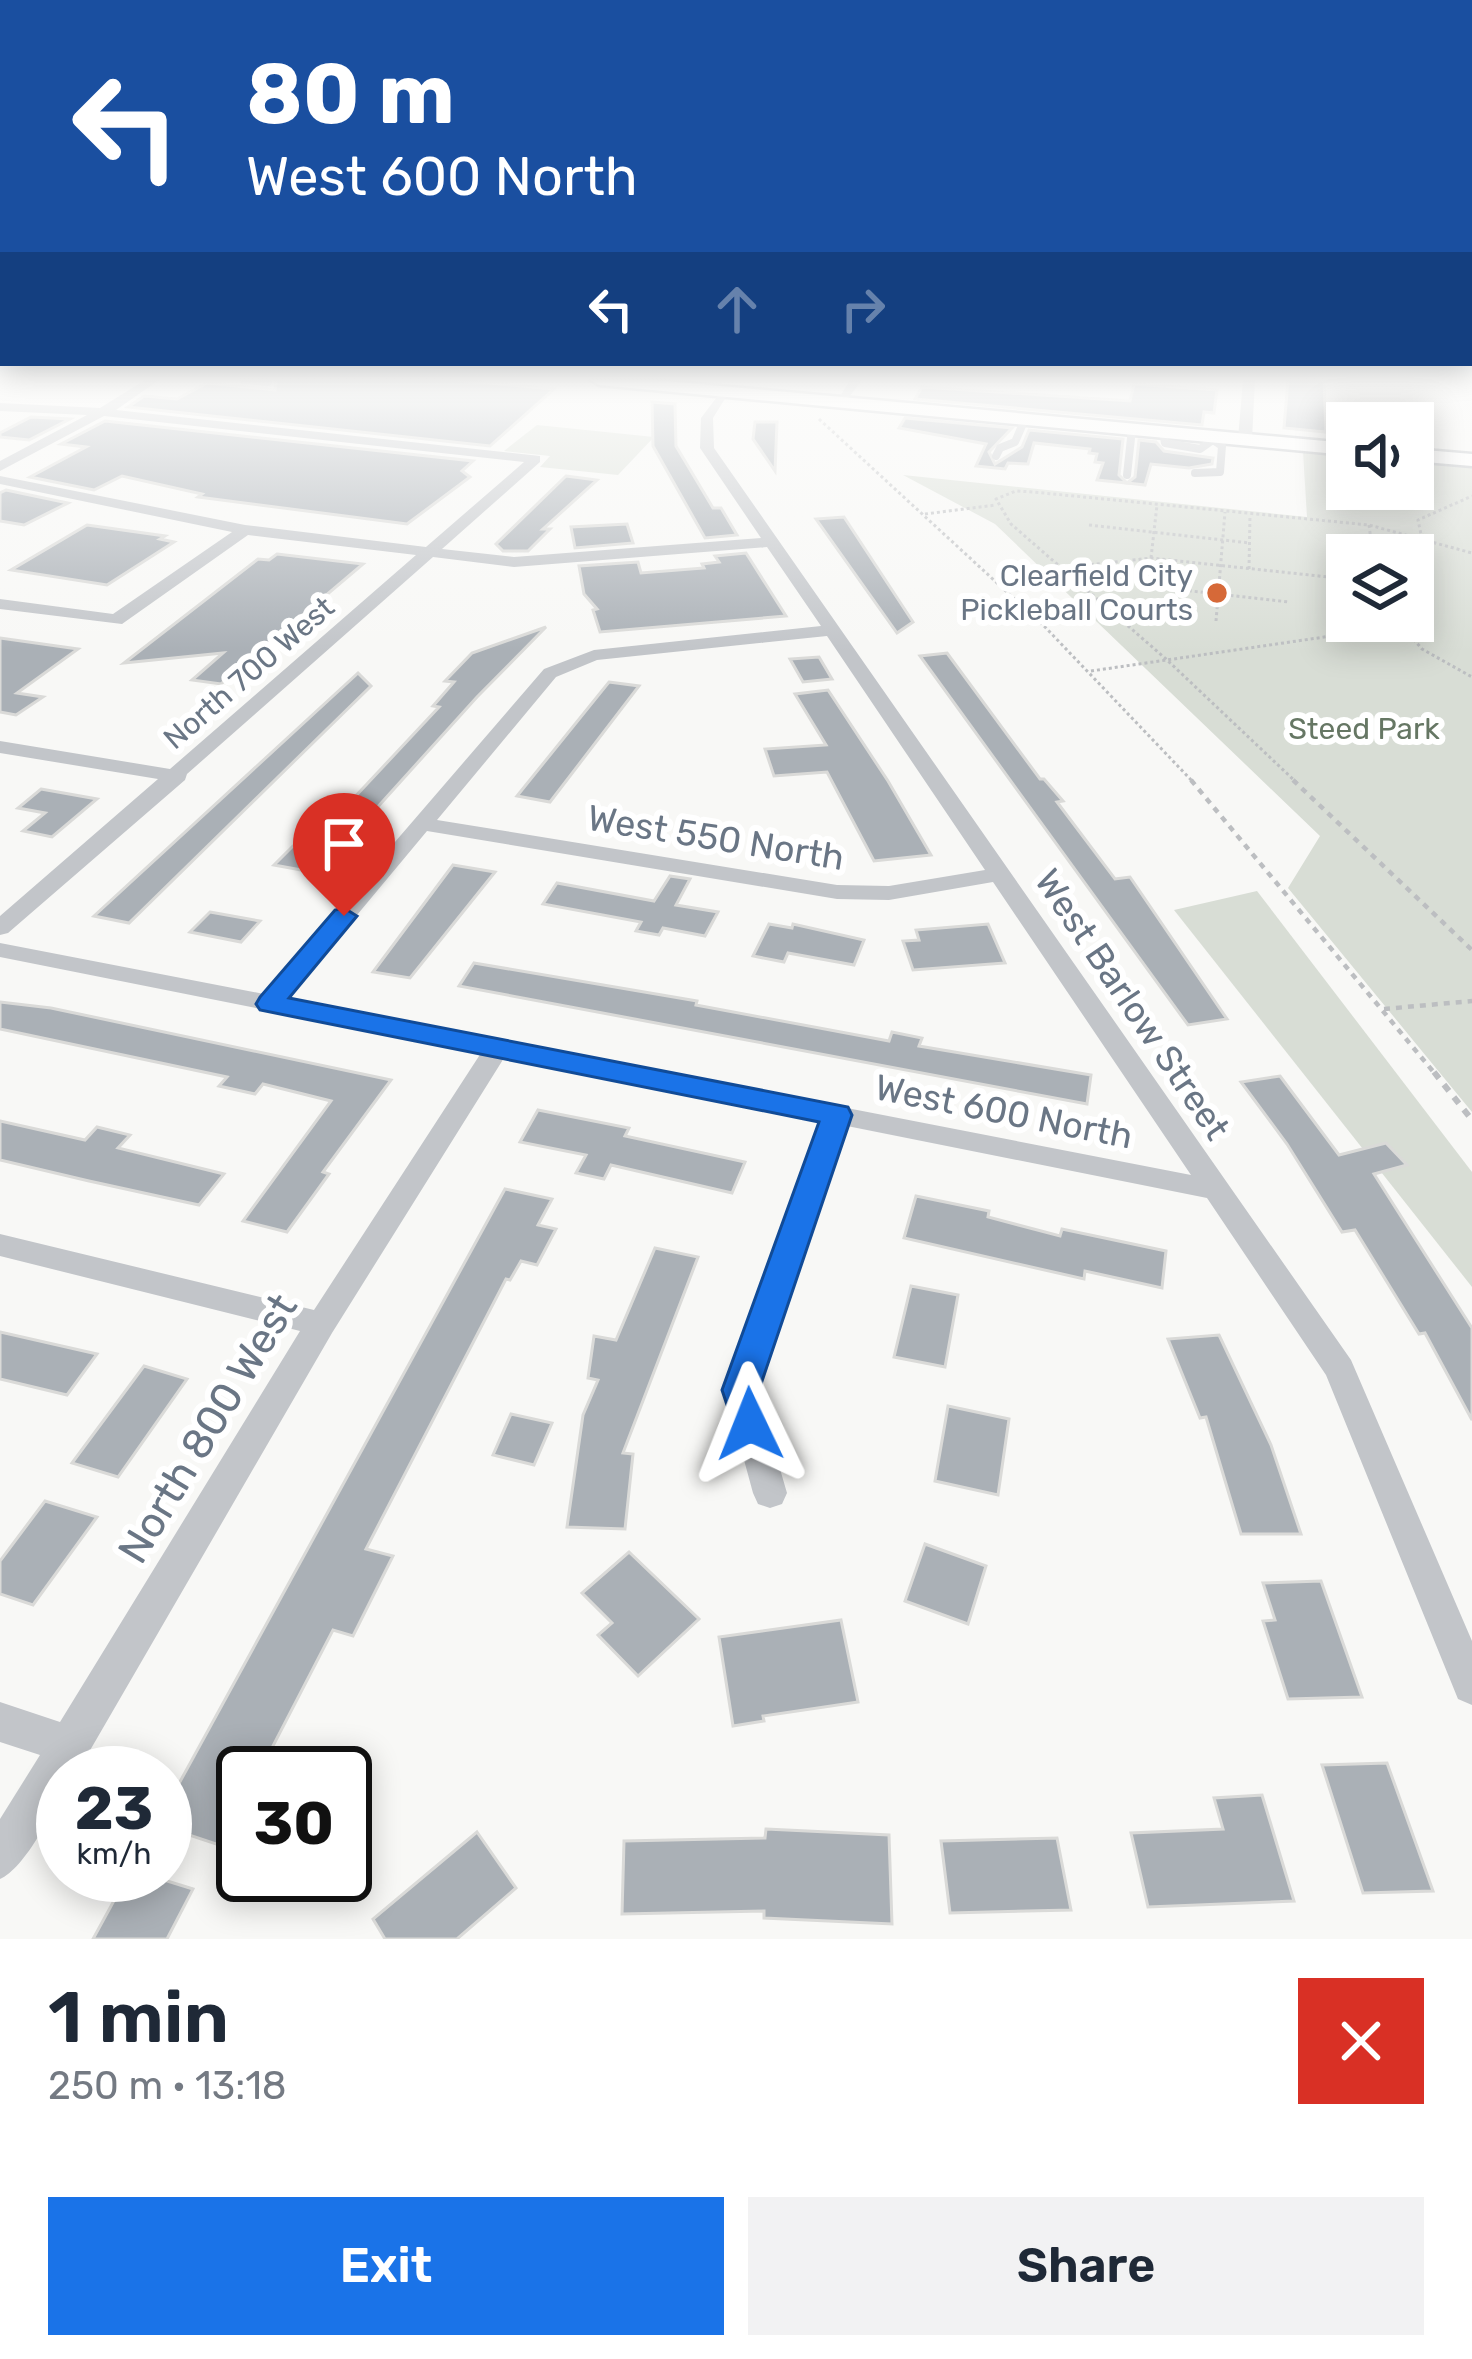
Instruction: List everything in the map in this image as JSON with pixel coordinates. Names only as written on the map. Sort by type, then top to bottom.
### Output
[{"type":"street","name":"North 700 West","points":[[0,928],[523,470]]},
{"type":"street","name":"West Barlow Street","points":[[723,470],[1340,1369],[1472,1686]]},
{"type":"street","points":[[0,480],[245,530],[536,563],[772,542]]},
{"type":"street","points":[[0,604],[116,620],[245,530]]},
{"type":"street","points":[[270,1004],[550,673],[594,655],[832,630]]},
{"type":"street","points":[[0,747],[178,776]]},
{"type":"street","name":"West 550 North","points":[[422,824],[837,892],[890,893],[1000,874]]},
{"type":"street","name":"West 600 North","points":[[0,950],[1217,1190]]},
{"type":"street","name":"North 800 West","points":[[0,1858],[321,1324],[497,1048]]},
{"type":"street","points":[[770,1493],[741,1390],[837,1115]]},
{"type":"street","points":[[0,1245],[321,1324]]},
{"type":"street","points":[[0,1722],[71,1745]]},
{"type":"lane","points":[[1127,470],[1127,475]]},
{"type":"lane","points":[[1195,473],[1220,470]]},
{"type":"path","points":[[876,470],[1090,672],[1244,839],[1472,1120]]},
{"type":"path","points":[[996,505],[1003,494],[1016,491],[1369,524],[1402,534]]},
{"type":"path","points":[[1421,534],[1418,520],[1472,496]]},
{"type":"path","points":[[925,514],[996,505]]},
{"type":"path","points":[[996,505],[1011,524],[1166,659],[1472,950]]},
{"type":"path","points":[[1151,558],[1157,505]]},
{"type":"path","points":[[1216,622],[1226,512]]},
{"type":"path","points":[[1250,514],[1250,569]]},
{"type":"path","points":[[1369,524],[1370,534]]},
{"type":"path","points":[[1089,525],[1250,543]]},
{"type":"path","points":[[1434,543],[1472,553]]},
{"type":"path","points":[[1061,568],[1151,558],[1326,577]]},
{"type":"path","points":[[1147,586],[1288,602]]},
{"type":"path","points":[[1090,672],[1326,634]]},
{"type":"path","points":[[1416,642],[1472,676]]},
{"type":"path","points":[[1384,1010],[1472,1001]]},
{"type":"green space","points":[[574,470],[622,470],[618,475]]},
{"type":"green space","name":"Steed Park","points":[[1304,470],[1326,470],[1326,510],[1434,510],[1434,470],[1472,470],[1472,1112],[1288,888],[1320,836],[995,524],[903,475],[1307,517]]},
{"type":"green space","points":[[1257,891],[1472,1172],[1472,1287],[1174,910]]},
{"type":"building","points":[[42,470],[463,470],[470,477],[407,524],[198,497],[202,494],[122,476],[94,490],[30,477]]},
{"type":"building","points":[[667,470],[691,470],[713,508],[721,508],[737,535],[705,538]]},
{"type":"building","points":[[1100,470],[1120,470],[1127,483],[1097,480]]},
{"type":"building","points":[[1136,470],[1149,470],[1145,485],[1127,483]]},
{"type":"building","points":[[566,476],[597,480],[543,529],[550,529],[528,551],[503,551],[496,544]]},
{"type":"building","points":[[6,490],[68,503],[24,525],[0,521],[0,493]]},
{"type":"building","points":[[844,517],[913,622],[897,633],[816,519]]},
{"type":"building","points":[[627,524],[633,543],[575,548],[571,527]]},
{"type":"building","points":[[87,525],[165,536],[160,539],[174,542],[107,585],[11,570]]},
{"type":"building","points":[[746,553],[786,616],[600,632],[593,610],[597,609],[584,594],[579,566],[638,562],[641,573],[704,568],[702,564],[719,562],[715,556]]},
{"type":"building","points":[[277,554],[363,564],[221,684],[192,680],[223,653],[124,663],[258,559],[269,560]]},
{"type":"building","points":[[546,627],[318,873],[274,865],[293,846],[302,847],[322,832],[439,707],[433,706],[454,682],[445,681],[472,653]]},
{"type":"building","points":[[0,638],[78,649],[17,693],[43,697],[16,715],[0,712]]},
{"type":"building","points":[[947,653],[1040,779],[1063,801],[1057,802],[1115,879],[1130,877],[1227,1019],[1188,1025],[920,656]]},
{"type":"building","points":[[819,657],[832,679],[803,682],[790,659]]},
{"type":"building","points":[[358,673],[371,686],[129,923],[94,916]]},
{"type":"building","points":[[609,682],[639,686],[550,802],[517,796]]},
{"type":"building","points":[[828,690],[931,855],[874,861],[827,772],[774,776],[765,749],[826,745],[795,694]]},
{"type":"building","points":[[41,789],[97,799],[52,837],[23,831],[45,813],[18,808]]},
{"type":"building","points":[[453,865],[495,872],[410,978],[373,972]]},
{"type":"building","points":[[670,876],[690,879],[676,905],[718,912],[705,936],[663,928],[659,935],[636,931],[641,922],[543,904],[557,883],[654,901]]},
{"type":"building","points":[[210,912],[260,921],[241,942],[190,932]]},
{"type":"building","points":[[769,924],[792,928],[793,924],[864,940],[854,965],[788,953],[784,962],[753,956]]},
{"type":"building","points":[[988,924],[1005,963],[913,970],[903,941],[919,940],[916,930]]},
{"type":"building","points":[[474,963],[697,1001],[696,1005],[889,1041],[892,1032],[922,1038],[919,1046],[1091,1075],[1087,1104],[459,986]]},
{"type":"building","points":[[0,1002],[51,1008],[391,1080],[323,1172],[329,1174],[287,1232],[243,1221],[331,1101],[263,1084],[255,1094],[219,1086],[227,1077],[0,1029]]},
{"type":"building","points":[[1280,1076],[1339,1155],[1386,1143],[1407,1165],[1374,1174],[1472,1328],[1472,1420],[1425,1333],[1419,1334],[1355,1230],[1342,1232],[1241,1082]]},
{"type":"building","points":[[538,1110],[629,1128],[625,1136],[745,1162],[732,1193],[611,1165],[604,1179],[576,1173],[586,1155],[520,1142]]},
{"type":"building","points":[[0,1121],[85,1140],[97,1127],[130,1135],[118,1148],[224,1174],[199,1205],[0,1160]]},
{"type":"building","points":[[505,1189],[552,1199],[538,1225],[556,1229],[537,1265],[521,1261],[510,1280],[506,1279],[366,1549],[393,1556],[353,1636],[333,1630],[273,1746],[216,1746],[216,1844],[192,1836],[192,1760]]},
{"type":"building","points":[[916,1196],[989,1211],[988,1217],[1060,1236],[1062,1229],[1166,1251],[1162,1288],[1085,1271],[1084,1279],[904,1238]]},
{"type":"building","points":[[655,1248],[698,1257],[623,1453],[633,1454],[625,1529],[567,1527],[583,1415],[598,1380],[588,1378],[594,1336],[616,1340]]},
{"type":"building","points":[[911,1286],[958,1295],[945,1367],[894,1357]]},
{"type":"building","points":[[0,1332],[97,1354],[67,1395],[0,1379]]},
{"type":"building","points":[[1219,1335],[1271,1445],[1301,1534],[1241,1534],[1206,1417],[1200,1418],[1168,1339]]},
{"type":"building","points":[[144,1366],[187,1379],[118,1477],[72,1463]]},
{"type":"building","points":[[948,1406],[1009,1419],[998,1495],[935,1481]]},
{"type":"building","points":[[511,1414],[552,1423],[534,1465],[493,1455]]},
{"type":"building","points":[[45,1501],[97,1517],[33,1605],[0,1594],[0,1561]]},
{"type":"building","points":[[925,1544],[986,1566],[968,1624],[905,1601]]},
{"type":"building","points":[[629,1552],[699,1619],[638,1676],[598,1635],[612,1623],[582,1593]]},
{"type":"building","points":[[1321,1581],[1362,1697],[1288,1699],[1263,1621],[1275,1620],[1263,1583]]},
{"type":"building","points":[[841,1620],[858,1702],[763,1716],[764,1721],[733,1726],[719,1637]]},
{"type":"building","points":[[1387,1763],[1433,1891],[1363,1893],[1322,1765]]},
{"type":"building","points":[[1262,1795],[1294,1901],[1148,1907],[1131,1833],[1223,1829],[1214,1798]]},
{"type":"building","points":[[766,1829],[889,1835],[892,1924],[764,1918],[764,1911],[622,1914],[624,1841],[765,1838]]},
{"type":"building","points":[[477,1832],[516,1888],[457,1939],[385,1939],[373,1919]]},
{"type":"building","points":[[1057,1838],[1071,1910],[950,1913],[941,1841]]},
{"type":"building","points":[[113,1902],[186,1902],[167,1939],[93,1939]]},
{"type":"place","name":"Clearfield City Pickleball Courts","points":[[1217,593]]},
{"type":"route","points":[[344,916],[270,1004],[837,1115],[741,1390],[750,1424]]}]
